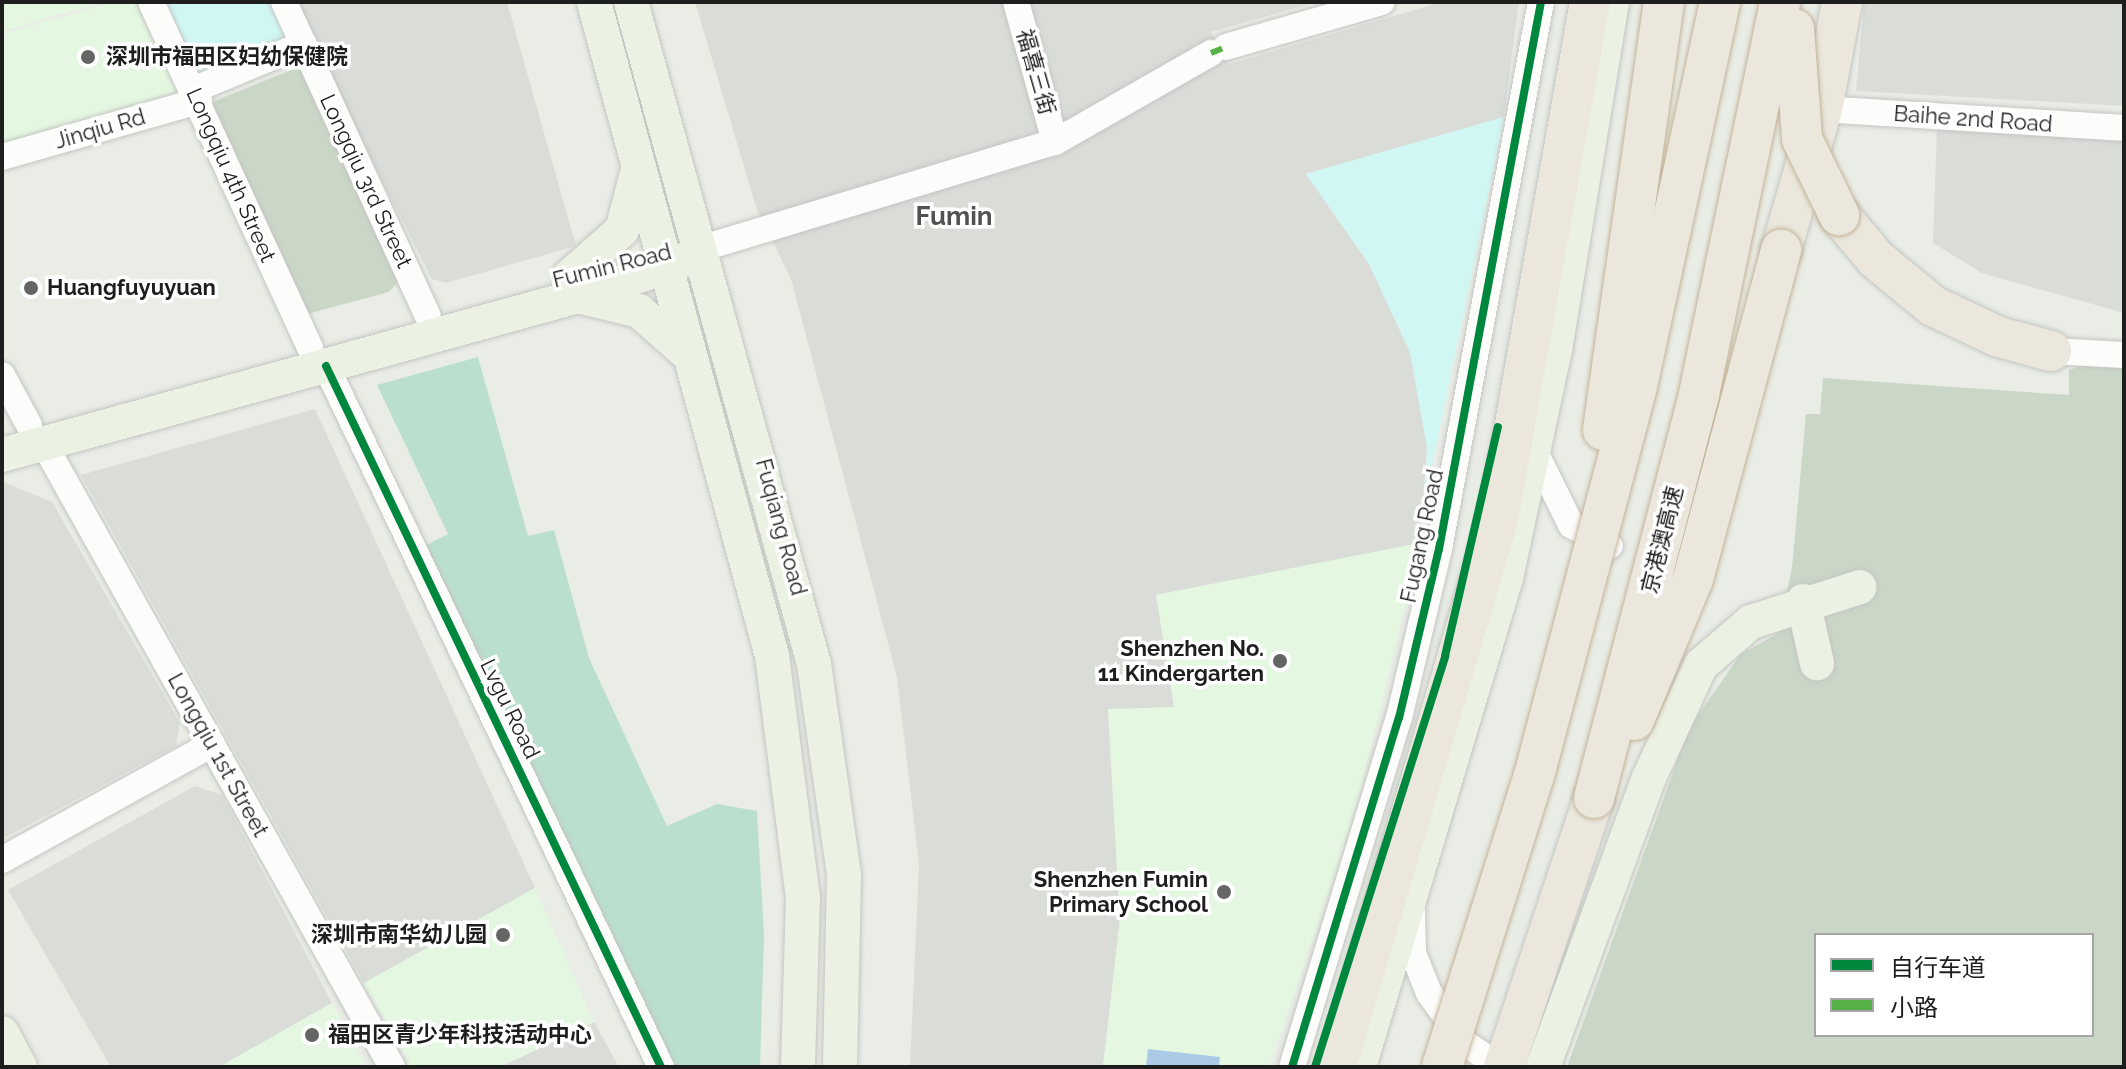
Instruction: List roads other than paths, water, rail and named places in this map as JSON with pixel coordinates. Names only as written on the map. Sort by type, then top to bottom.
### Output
[{"type":"highway","points":[[1336,1067],[1498,520],[1590,2]]},
{"type":"highway","points":[[1574,628],[1664,2]]},
{"type":"highway","points":[[1442,1067],[1574,628],[1637,386],[1720,2]]},
{"type":"highway","name":"京港澳高速","points":[[1503,1067],[1594,798],[1699,394],[1780,2]]},
{"type":"highway","points":[[1795,2],[1800,129],[1839,215],[1876,259],[1933,306],[1999,337],[2051,351]]},
{"type":"highway","points":[[1594,798],[1684,609],[1822,109],[1842,2]]},
{"type":"main road","name":"Fuqiang Road","points":[[594,2],[752,564],[786,729],[803,897],[798,1067]]},
{"type":"main road","name":"Fuqiang Road","points":[[631,2],[784,536],[825,720],[844,875],[840,1067]]},
{"type":"main road","points":[[1359,1067],[1412,908],[1534,450],[1612,2]]},
{"type":"main road","points":[[638,158],[633,209],[622,230],[570,287],[639,311],[682,344],[695,365]]},
{"type":"main road","name":"Fumin Road","points":[[2,455],[25,434],[318,357],[703,248]]},
{"type":"main road","name":"Fumin Road","points":[[318,357],[428,316],[570,287]]},
{"type":"main road","points":[[1543,1067],[1672,721],[1715,647],[1751,622],[1803,601],[1860,587]]},
{"type":"main road","points":[[1803,601],[1817,663]]},
{"type":"main road","points":[[2,1033],[20,1067]]},
{"type":"street","name":"Longqiu 4th Street","points":[[151,2],[318,357]]},
{"type":"street","name":"Longqiu 3rd Street","points":[[284,2],[428,316]]},
{"type":"street","name":"福喜三街","points":[[1016,2],[1055,142]]},
{"type":"street","points":[[703,248],[1055,142],[1219,50],[1382,2]]},
{"type":"street","name":"Fugang Road","points":[[1292,1067],[1399,718],[1439,549],[1541,2]]},
{"type":"street","name":"Jinqiu Rd","points":[[2,157],[196,96],[304,44]]},
{"type":"street","name":"Baihe 2nd Road","points":[[1822,109],[2124,128]]},
{"type":"street","points":[[2051,351],[2124,355]]},
{"type":"street","name":"Lvgu Road","points":[[318,357],[661,1067]]},
{"type":"street","name":"Longqiu 1st Street","points":[[2,375],[25,434],[212,744],[392,1067]]},
{"type":"street","points":[[1534,450],[1571,525],[1614,547]]},
{"type":"street","points":[[2,860],[212,744]]},
{"type":"street","points":[[1412,908],[1413,953],[1429,993],[1466,1044],[1503,1067]]},
{"type":"place","name":"深圳市福田区妇幼保健院","points":[[88,57]]},
{"type":"place","name":"Huangfuyuyuan","points":[[31,288]]},
{"type":"place","name":"Shenzhen No. 11 Kindergarten","points":[[1280,661]]},
{"type":"place","name":"Shenzhen Fumin Primary School","points":[[1224,892]]},
{"type":"place","name":"深圳市南华幼儿园","points":[[503,935]]},
{"type":"place","name":"福田区青少年科技活动中心","points":[[312,1035]]},
{"type":"district","name":"Fumin","points":[[954,217]]}]
